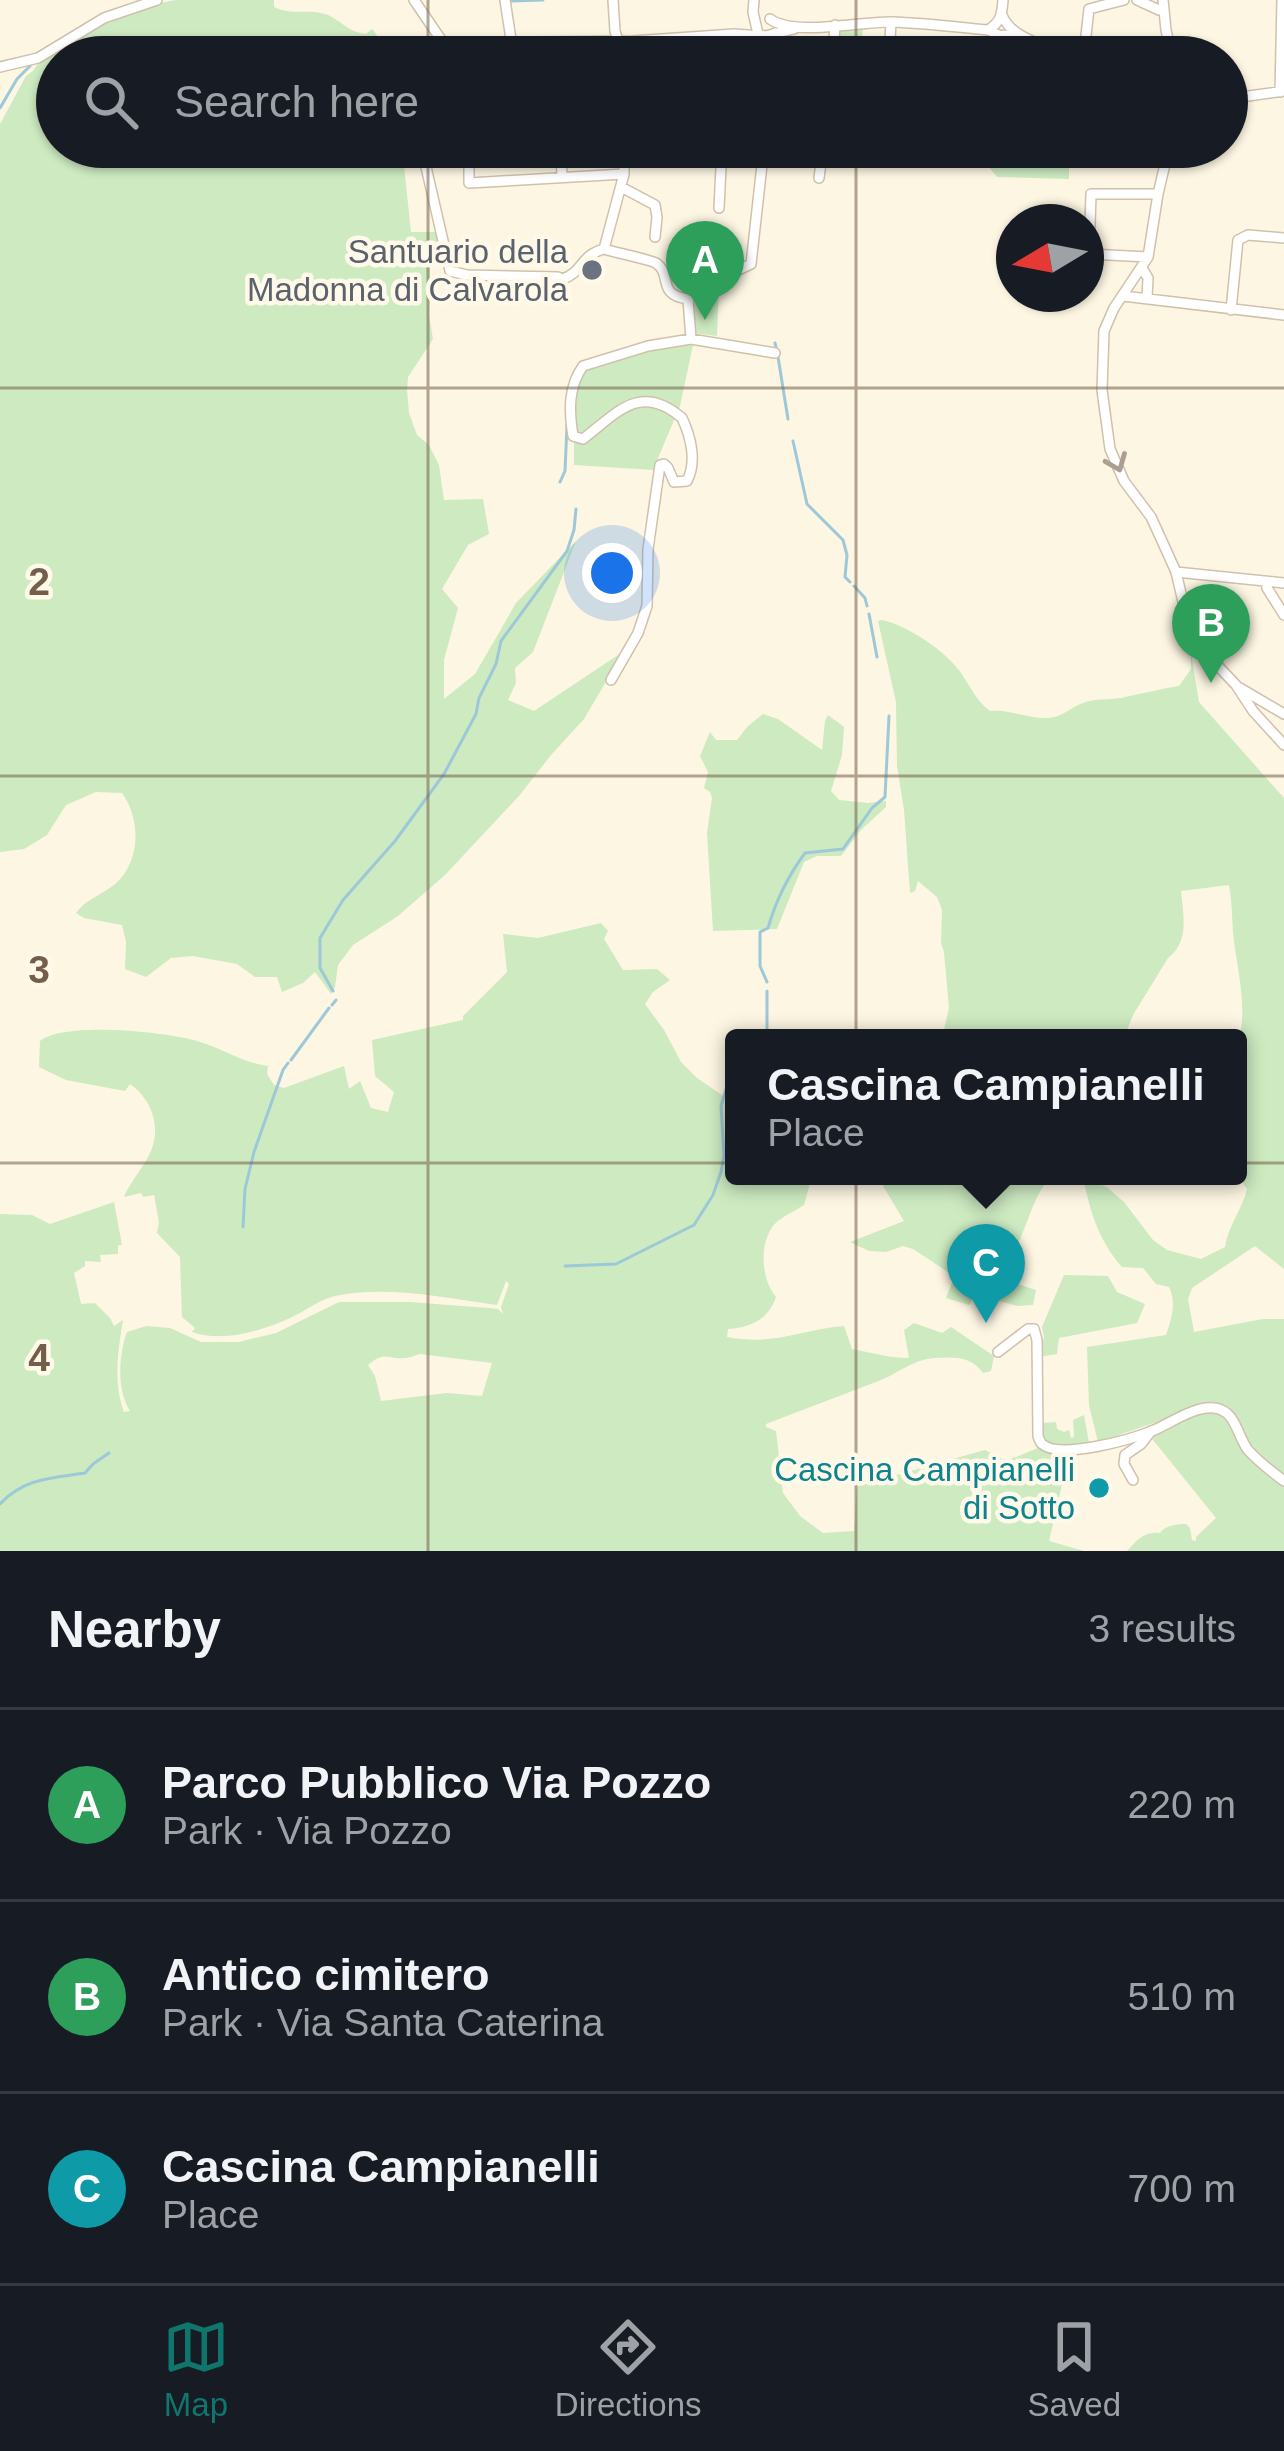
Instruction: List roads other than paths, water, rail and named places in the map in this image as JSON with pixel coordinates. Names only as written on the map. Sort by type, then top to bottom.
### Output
[{"type":"street","points":[[74,36],[104,18],[157,0]]},
{"type":"street","points":[[415,0],[438,36]]},
{"type":"street","points":[[505,0],[510,36]]},
{"type":"street","points":[[613,0],[618,36]]},
{"type":"street","points":[[999,36],[1003,0]]},
{"type":"street","points":[[1086,36],[1089,9],[1124,0]]},
{"type":"street","points":[[1137,0],[1161,5],[1167,36]]},
{"type":"street","points":[[1248,96],[1282,92],[1282,0]]},
{"type":"street","points":[[705,36],[777,25],[891,22],[999,29],[1023,36]]},
{"type":"street","points":[[891,22],[891,36]]},
{"type":"street","points":[[834,36],[835,25]]},
{"type":"street","points":[[766,28],[768,36]]},
{"type":"street","points":[[0,67],[36,58]]},
{"type":"street","points":[[425,168],[450,271],[558,277],[559,284],[575,274],[588,254],[604,249],[655,262],[669,291],[688,299],[751,264],[762,168]]},
{"type":"street","points":[[469,168],[469,183],[624,174]]},
{"type":"street","points":[[562,168],[562,177]]},
{"type":"street","points":[[604,249],[624,168]]},
{"type":"street","points":[[718,208],[721,168]]},
{"type":"street","points":[[819,178],[820,168]]},
{"type":"street","points":[[1143,298],[1154,194],[1162,168]]},
{"type":"street","points":[[621,188],[655,205],[655,236]]},
{"type":"street","points":[[1145,262],[1089,254],[1091,194],[1154,194]]},
{"type":"street","points":[[1232,310],[1238,240],[1242,236],[1284,238]]},
{"type":"street","points":[[1145,262],[1108,319],[1102,348],[1110,448],[1124,481],[1151,517],[1176,572],[1197,644],[1284,745]]},
{"type":"street","points":[[1122,296],[1284,315]]},
{"type":"street","points":[[688,299],[691,338]]},
{"type":"street","points":[[611,680],[647,606],[658,468],[664,464],[674,482],[686,481],[692,452],[682,418],[650,401],[624,407],[583,440],[576,439],[570,414],[578,372],[583,366],[648,346],[691,338],[776,353]]},
{"type":"street","points":[[1176,572],[1284,583]]},
{"type":"street","points":[[1180,589],[1192,573]]},
{"type":"street","points":[[1267,582],[1284,615]]},
{"type":"street","points":[[1236,685],[1284,714]]},
{"type":"street","points":[[998,1352],[1034,1329],[1042,1444],[1068,1450],[1151,1431],[1202,1410],[1221,1409],[1233,1419],[1249,1451],[1284,1481]]},
{"type":"street","points":[[1132,1480],[1125,1455],[1151,1431]]},
{"type":"waterway","points":[[511,1],[543,0]]},
{"type":"waterway","points":[[0,108],[30,66]]},
{"type":"waterway","points":[[775,343],[776,347]]},
{"type":"waterway","points":[[778,357],[788,419]]},
{"type":"waterway","points":[[560,482],[565,471],[567,425]]},
{"type":"waterway","points":[[793,441],[807,504],[843,540],[845,577],[850,582]]},
{"type":"waterway","points":[[333,991],[320,968],[320,938],[343,900],[395,841],[444,774],[476,714],[501,641],[567,551],[576,509]]},
{"type":"waterway","points":[[854,586],[867,606]]},
{"type":"waterway","points":[[869,614],[877,657]]},
{"type":"waterway","points":[[767,982],[760,966],[760,932],[768,928],[793,870],[805,853],[843,849],[885,797],[889,716]]},
{"type":"waterway","points":[[767,991],[767,1029]]},
{"type":"waterway","points":[[332,1005],[336,1000]]},
{"type":"waterway","points":[[291,1060],[329,1008]]},
{"type":"waterway","points":[[243,1227],[254,1152],[288,1063]]},
{"type":"waterway","points":[[565,1266],[616,1264],[694,1225],[721,1172],[725,1093]]},
{"type":"waterway","points":[[0,1504],[29,1484],[85,1473],[109,1453]]},
{"type":"place","name":"Santuario della Madonna di Calvarola","points":[[592,270]]},
{"type":"place","name":"Parco Pubblico Via Pozzo","points":[[705,320]]},
{"type":"place","name":"Antico cimitero","points":[[1211,683]]},
{"type":"place","name":"Cascina Campianelli","points":[[986,1323]]},
{"type":"place","name":"Cascina Campianelli di Sotto","points":[[1099,1488]]}]
